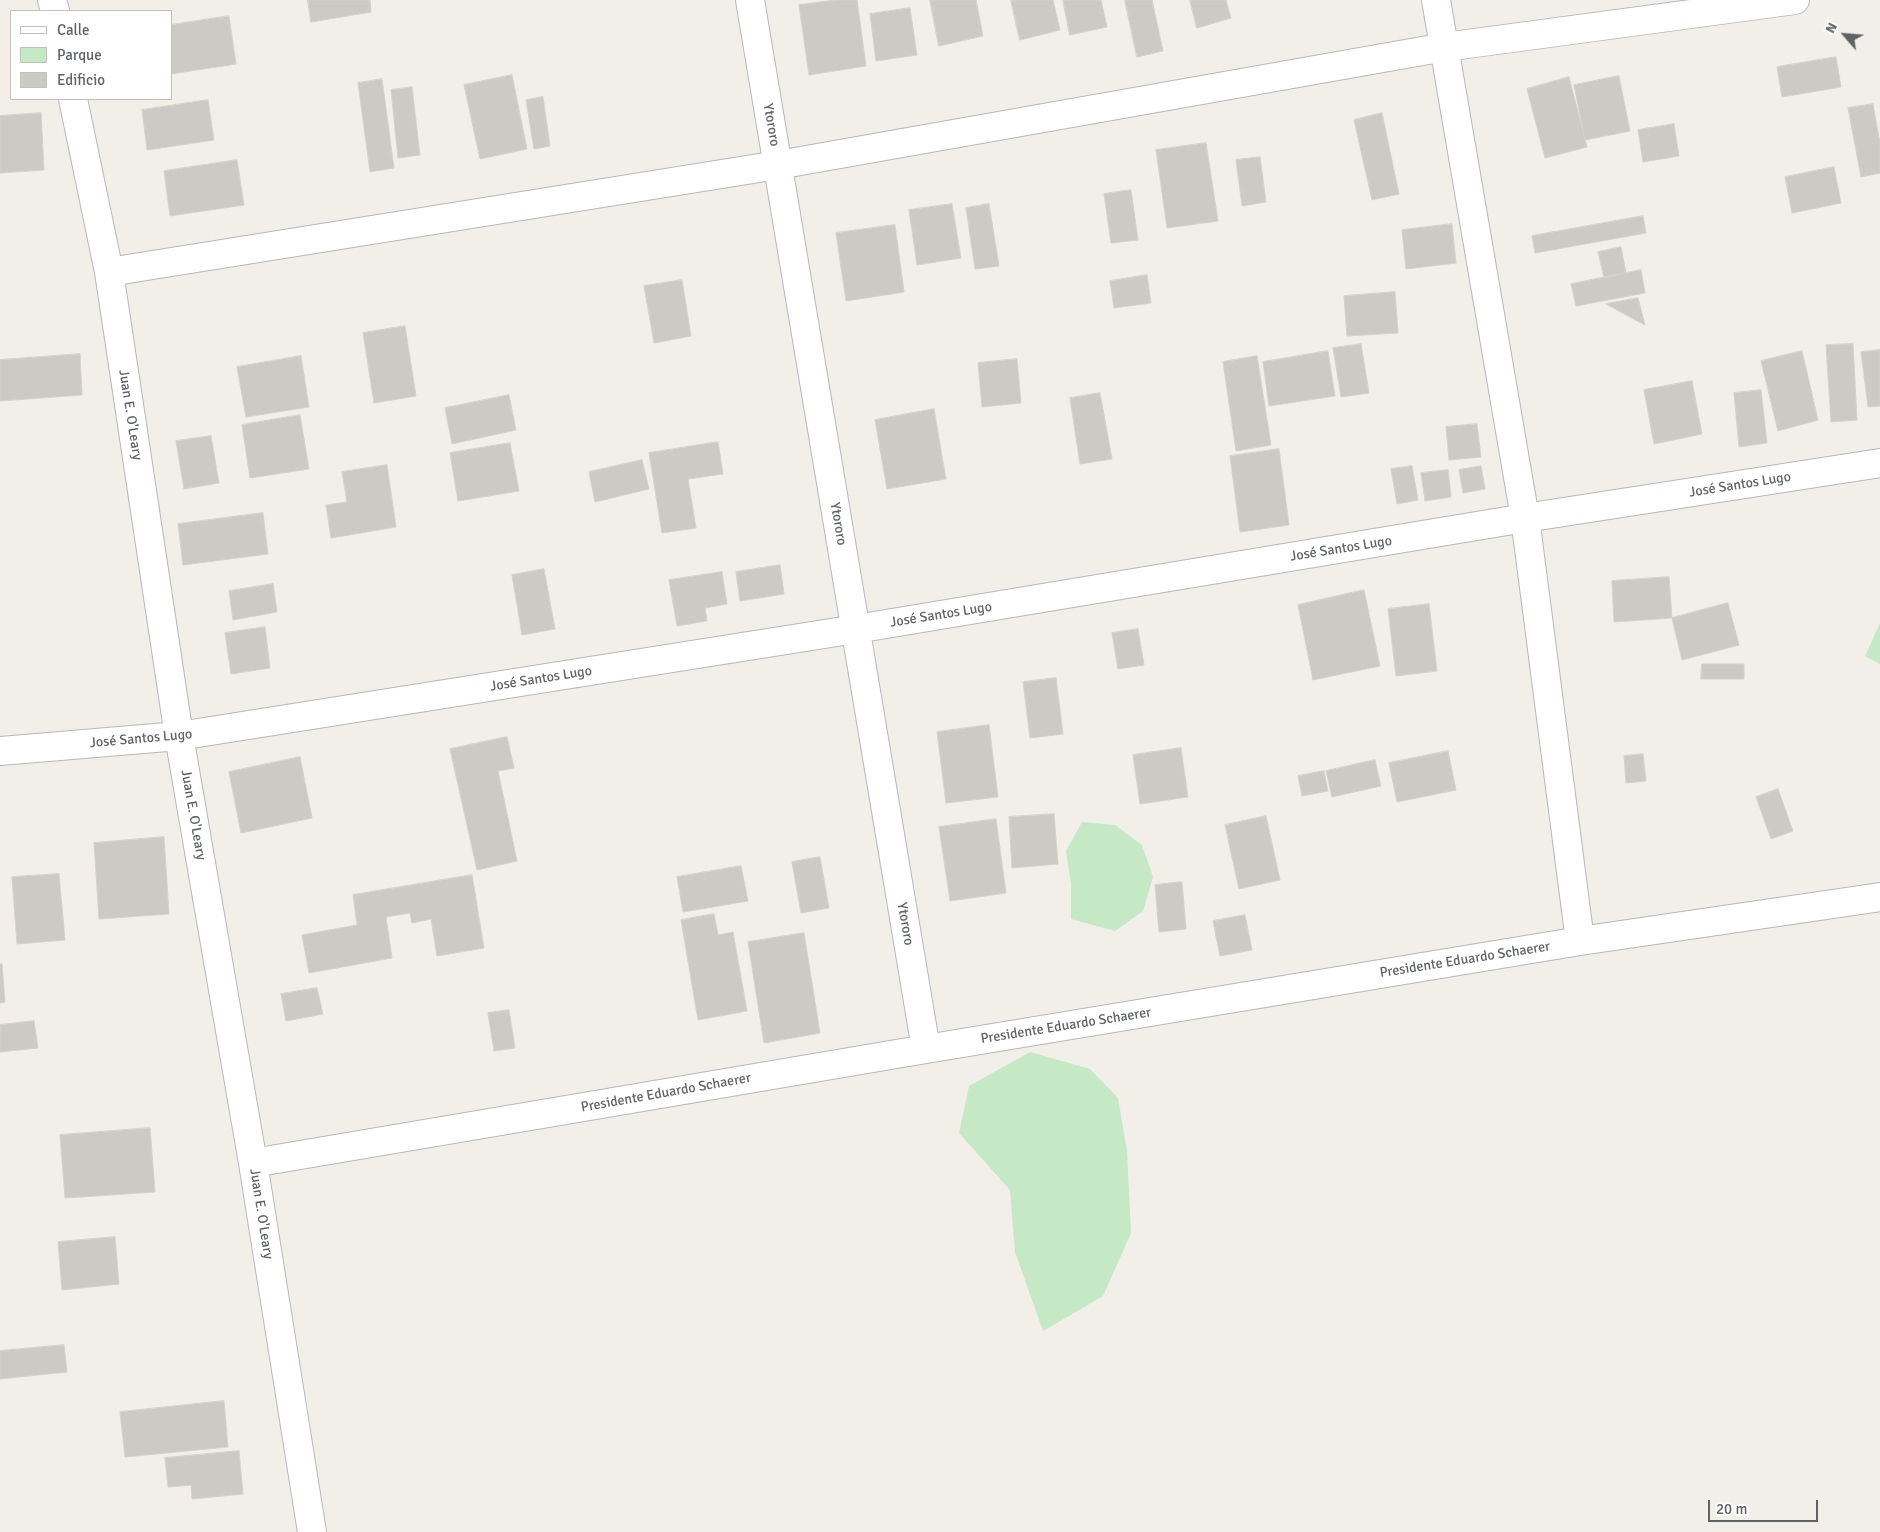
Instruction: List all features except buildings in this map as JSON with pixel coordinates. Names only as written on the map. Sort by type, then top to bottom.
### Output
[{"type":"street","name":"Ytororo","points":[[750,0],[926,1049]]},
{"type":"street","points":[[1436,0],[1525,518],[1580,941]]},
{"type":"street","points":[[109,272],[778,165],[1445,47],[1796,0]]},
{"type":"street","name":"Juan E. O'Leary","points":[[73,100],[109,272],[179,736],[253,1163],[312,1532]]},
{"type":"street","name":"José Santos Lugo","points":[[0,751],[179,736],[856,629],[1525,518],[1880,463]]},
{"type":"street","name":"Presidente Eduardo Schaerer","points":[[253,1163],[1580,941],[1880,897]]},
{"type":"green space","points":[[1880,623],[1880,664],[1865,656]]},
{"type":"green space","points":[[1082,822],[1115,825],[1142,845],[1153,877],[1143,911],[1115,931],[1071,919],[1071,884],[1066,851]]},
{"type":"green space","points":[[1030,1052],[1090,1069],[1118,1098],[1127,1151],[1131,1233],[1103,1296],[1043,1331],[1015,1252],[1010,1190],[959,1133],[969,1086]]}]
